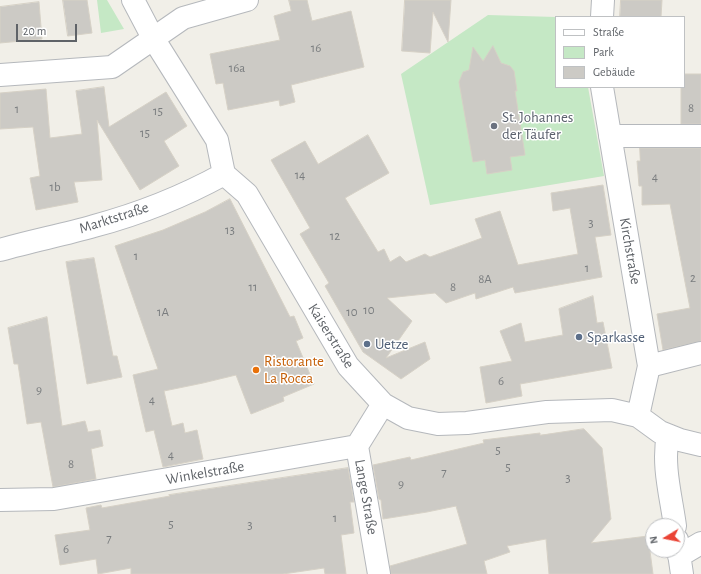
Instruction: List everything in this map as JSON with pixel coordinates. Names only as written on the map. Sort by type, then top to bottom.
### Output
[{"type":"street","points":[[133,0],[153,38],[218,140],[224,174]]},
{"type":"street","points":[[0,75],[112,67],[183,18],[247,0]]},
{"type":"street","points":[[602,16],[603,0]]},
{"type":"street","name":"Kirchstraße","points":[[602,88],[649,366],[638,416]]},
{"type":"street","points":[[610,136],[701,136]]},
{"type":"street","name":"Marktstraße","points":[[0,250],[94,226],[119,218],[197,189],[224,174]]},
{"type":"street","name":"Kaiserstraße","points":[[224,174],[246,194],[348,366],[383,404],[408,418],[438,424],[467,423],[547,412],[612,410],[638,416],[660,432],[701,445]]},
{"type":"street","points":[[649,366],[701,353]]},
{"type":"street","name":"Lange Straße","points":[[379,574],[356,446],[383,404]]},
{"type":"street","points":[[668,435],[665,448],[665,463],[674,518]]},
{"type":"street","name":"Winkelstraße","points":[[0,500],[54,499],[356,446]]},
{"type":"street","points":[[685,554],[701,543]]},
{"type":"green space","points":[[97,0],[107,0],[124,29],[101,33]]},
{"type":"green space","points":[[488,15],[555,17],[555,88],[588,88],[604,176],[430,205],[401,74]]},
{"type":"building","points":[[63,0],[87,0],[92,33],[68,36]]},
{"type":"building","points":[[289,0],[307,0],[312,21],[351,11],[364,67],[291,85],[295,102],[280,106],[279,100],[228,110],[223,83],[216,84],[210,54],[280,40],[274,16],[291,11]]},
{"type":"building","points":[[405,0],[451,0],[448,42],[433,12],[430,53],[402,51]]},
{"type":"building","points":[[621,0],[662,0],[661,16],[620,16]]},
{"type":"building","points":[[39,2],[42,39],[0,43],[0,7]]},
{"type":"building","name":"St. Johannes der Täufer","points":[[493,46],[501,63],[510,66],[514,71],[517,91],[515,91],[525,155],[510,157],[512,170],[487,174],[485,160],[473,162],[459,82],[463,72],[469,70],[473,47],[483,61]]},
{"type":"building","points":[[685,74],[701,74],[701,124],[681,124],[681,88],[685,88]]},
{"type":"building","points":[[104,87],[109,127],[166,92],[187,126],[164,141],[179,166],[140,190],[97,120],[102,180],[74,182],[78,202],[36,210],[30,178],[40,176],[33,127],[0,129],[0,93],[46,89],[50,138],[82,134],[76,91]]},
{"type":"building","points":[[368,135],[389,173],[345,198],[378,252],[384,249],[390,262],[400,256],[406,262],[425,254],[430,257],[482,238],[475,219],[500,211],[518,265],[578,254],[570,208],[553,211],[551,193],[603,185],[611,235],[595,237],[602,277],[515,293],[513,287],[476,299],[475,293],[446,303],[435,293],[387,298],[412,321],[386,358],[425,342],[430,359],[401,379],[363,352],[325,286],[329,283],[300,234],[310,228],[271,160],[305,141],[318,164]]},
{"type":"building","points":[[640,148],[701,148],[701,341],[663,350],[657,314],[690,308],[670,204],[642,205],[642,186],[639,186],[637,161],[640,161]]},
{"type":"building","points":[[230,199],[290,317],[294,316],[303,338],[296,341],[314,384],[283,397],[284,401],[251,414],[236,375],[164,391],[172,426],[183,423],[185,433],[197,430],[203,459],[163,467],[154,430],[146,432],[133,375],[158,369],[115,246],[163,230],[205,212]]},
{"type":"building","points":[[94,258],[113,356],[117,356],[122,377],[87,384],[66,262]]},
{"type":"building","points":[[593,296],[597,323],[603,322],[612,368],[520,384],[522,396],[486,403],[480,367],[512,361],[500,331],[521,323],[525,342],[563,335],[559,309]]},
{"type":"building","points":[[47,317],[62,426],[85,421],[88,432],[100,430],[103,446],[91,449],[96,479],[53,487],[41,422],[27,424],[18,364],[14,364],[8,328]]},
{"type":"building","points":[[584,429],[602,448],[611,519],[591,543],[645,536],[645,558],[651,558],[653,574],[549,574],[546,539],[507,546],[510,552],[484,561],[487,574],[391,574],[390,566],[467,544],[456,506],[383,519],[381,500],[379,499],[373,465],[410,457],[411,460],[484,443],[483,440],[540,433],[540,435]]},
{"type":"building","points":[[348,468],[354,502],[350,502],[354,533],[341,535],[346,574],[325,574],[324,568],[283,574],[131,574],[131,568],[98,574],[96,559],[60,565],[55,535],[90,530],[86,508],[101,505],[102,508],[170,496],[169,495]]},
{"type":"place","name":"St. Johannes der Täufer","points":[[494,126]]},
{"type":"place","name":"Sparkasse","points":[[579,337]]},
{"type":"place","name":"Uetze","points":[[367,344]]},
{"type":"place","name":"Ristorante La Rocca","points":[[256,370]]}]
